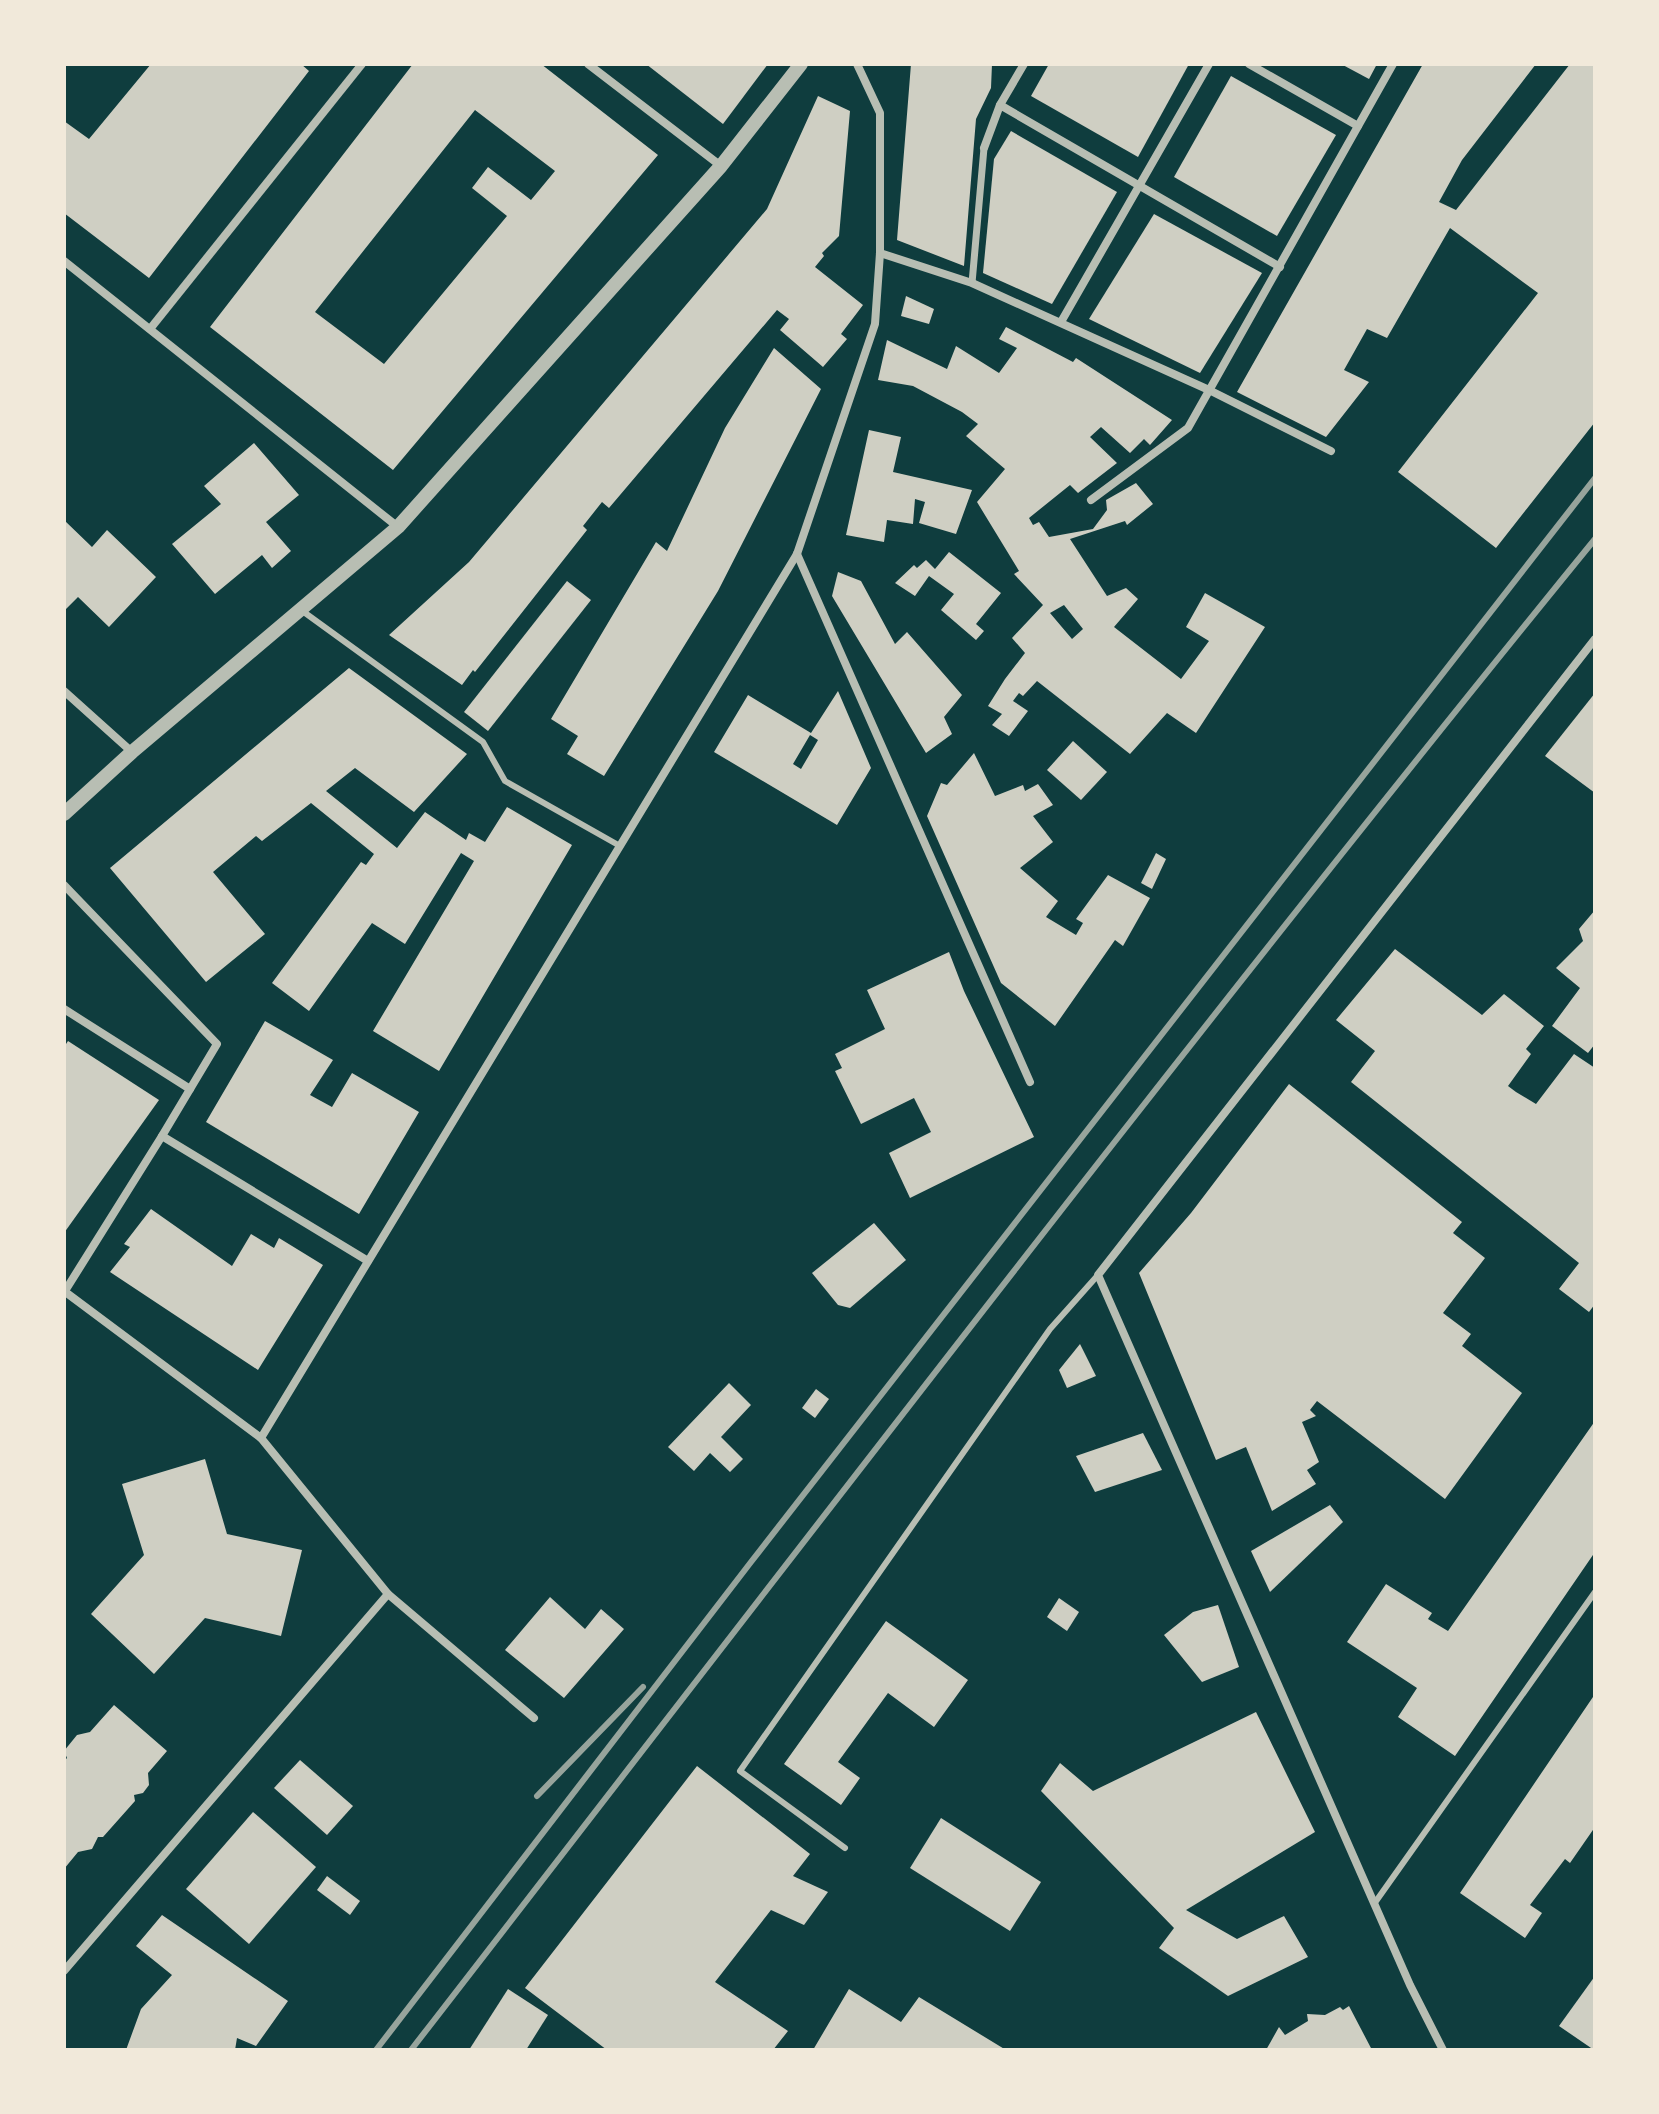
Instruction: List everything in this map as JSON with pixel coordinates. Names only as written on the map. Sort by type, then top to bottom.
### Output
[{"type":"street","points":[[588,64],[721,166]]},
{"type":"street","points":[[64,814],[132,752],[398,527],[721,166],[801,64]]},
{"type":"street","points":[[261,1438],[797,554],[875,324],[880,253],[880,113],[857,64]]},
{"type":"street","points":[[972,283],[984,148],[1000,105],[1024,64]]},
{"type":"street","points":[[1061,322],[1209,64]]},
{"type":"street","points":[[1249,64],[1358,126]]},
{"type":"street","points":[[1091,500],[1188,428],[1393,64]]},
{"type":"street","points":[[150,329],[357,66]]},
{"type":"street","points":[[1000,105],[1280,267]]},
{"type":"street","points":[[880,253],[972,283],[1061,322],[1209,390],[1331,451]]},
{"type":"street","points":[[64,261],[398,527]]},
{"type":"street","points":[[797,554],[1030,1082]]},
{"type":"street","points":[[1443,2050],[1374,1904],[1098,1275],[1595,639]]},
{"type":"street","points":[[64,691],[132,752]]},
{"type":"street","points":[[64,885],[217,1044],[64,1291],[261,1438],[388,1594],[534,1718]]},
{"type":"street","points":[[64,1009],[190,1089]]},
{"type":"street","points":[[162,1136],[368,1261]]},
{"type":"street","points":[[64,1971],[388,1594]]},
{"type":"lane","points":[[301,610],[483,742],[505,781],[620,846]]},
{"type":"lane","points":[[845,1848],[740,1771],[1050,1329],[1098,1275]]},
{"type":"lane","points":[[1374,1904],[1595,1592]]},
{"type":"building","points":[[151,64],[301,64],[309,71],[149,278],[64,213],[64,121],[89,139]]},
{"type":"building","points":[[413,64],[541,64],[658,155],[393,470],[210,327]],"holes":[[[475,110],[555,171],[531,200],[488,167],[472,188],[507,216],[384,364],[315,312]]]},
{"type":"building","points":[[646,64],[768,64],[723,124]]},
{"type":"building","points":[[911,64],[992,64],[991,88],[976,119],[964,266],[897,240]]},
{"type":"building","points":[[1049,64],[1189,64],[1138,157],[1031,96]]},
{"type":"building","points":[[1341,64],[1377,64],[1369,79]]},
{"type":"building","points":[[1423,64],[1536,64],[1462,160],[1439,202],[1456,210],[1570,64],[1595,64],[1595,422],[1496,548],[1398,472],[1538,293],[1450,228],[1387,338],[1367,329],[1344,370],[1369,382],[1326,437],[1237,392]]},
{"type":"building","points":[[1231,76],[1336,135],[1277,236],[1174,177]]},
{"type":"building","points":[[818,96],[850,111],[839,236],[822,253],[824,256],[815,267],[863,305],[841,334],[847,339],[823,367],[780,330],[789,319],[777,310],[609,508],[602,502],[583,526],[587,530],[462,685],[389,635],[469,562],[767,209]]},
{"type":"building","points":[[1011,131],[1117,192],[1052,304],[983,273],[994,159]]},
{"type":"building","points":[[1154,214],[1262,273],[1200,373],[1089,319]]},
{"type":"building","points":[[906,296],[934,309],[929,324],[901,316]]},
{"type":"building","points":[[1006,327],[1073,362],[1076,358],[1172,420],[1150,445],[1144,439],[1130,453],[1101,427],[1090,437],[1117,463],[1078,493],[1070,485],[1029,518],[1033,525],[1039,522],[1049,537],[1093,529],[1107,510],[1106,500],[1136,483],[1153,504],[1127,525],[1125,521],[1070,539],[1107,596],[1126,588],[1138,599],[1114,627],[1181,679],[1209,641],[1186,627],[1205,593],[1265,627],[1196,733],[1167,713],[1130,754],[1037,681],[1023,696],[1019,693],[1013,701],[1028,711],[1009,736],[992,725],[1002,714],[988,706],[1025,653],[1012,638],[1043,605],[1014,574],[1019,571],[977,502],[1005,469],[966,436],[978,424],[962,412],[913,386],[878,380],[887,340],[947,369],[956,346],[999,373],[1017,348],[999,339]],"holes":[[[1064,605],[1083,629],[1072,639],[1050,613]]]},
{"type":"building","points":[[774,348],[821,389],[718,591],[604,776],[567,754],[578,736],[551,719],[656,542],[667,551],[725,428]]},
{"type":"building","points":[[869,430],[901,437],[893,472],[972,490],[956,534],[919,523],[925,502],[915,499],[913,524],[887,520],[884,542],[846,535]]},
{"type":"building","points":[[254,443],[299,495],[266,522],[291,551],[272,568],[262,555],[215,594],[172,544],[221,504],[204,486]]},
{"type":"building","points":[[64,520],[92,547],[107,530],[156,577],[109,627],[78,597],[64,611]]},
{"type":"building","points":[[949,552],[1001,593],[976,624],[984,631],[976,640],[941,610],[954,594],[929,576],[915,596],[895,583],[914,565],[917,568],[926,560],[935,569]]},
{"type":"building","points":[[838,572],[861,581],[895,644],[907,632],[962,695],[944,717],[952,734],[926,753],[832,596]]},
{"type":"building","points":[[567,581],[591,600],[488,731],[464,712]]},
{"type":"building","points":[[349,668],[467,754],[414,812],[355,768],[326,791],[397,848],[425,812],[466,840],[469,833],[485,842],[507,807],[572,845],[439,1071],[373,1031],[474,861],[461,853],[405,944],[372,923],[309,1011],[272,983],[361,862],[366,865],[374,854],[311,803],[262,841],[256,836],[213,872],[265,934],[206,982],[110,868]]},
{"type":"building","points":[[838,691],[871,768],[837,825],[714,752],[748,695],[811,733]],"holes":[[[810,735],[818,740],[801,769],[793,764]]]},
{"type":"building","points":[[1595,693],[1595,793],[1545,756]]},
{"type":"building","points":[[1073,741],[1107,772],[1081,800],[1047,770]]},
{"type":"building","points":[[974,753],[995,796],[1023,785],[1025,791],[1038,784],[1053,805],[1033,816],[1053,842],[1020,868],[1058,901],[1046,917],[1076,935],[1083,923],[1076,919],[1108,875],[1150,898],[1123,946],[1115,940],[1055,1026],[1001,983],[927,816],[941,783],[947,785]]},
{"type":"building","points":[[1156,853],[1166,859],[1152,889],[1141,883]]},
{"type":"building","points":[[1595,910],[1595,1044],[1588,1053],[1552,1026],[1580,988],[1556,968],[1583,941],[1579,929]]},
{"type":"building","points":[[1395,949],[1482,1015],[1504,994],[1544,1026],[1526,1049],[1531,1054],[1508,1086],[1536,1104],[1574,1054],[1595,1068],[1595,1304],[1589,1312],[1559,1289],[1579,1263],[1351,1082],[1375,1051],[1336,1020]]},
{"type":"building","points":[[949,952],[964,991],[1034,1137],[910,1198],[889,1153],[931,1132],[914,1098],[861,1124],[835,1071],[842,1068],[835,1054],[885,1029],[867,990]]},
{"type":"building","points":[[265,1021],[333,1060],[310,1095],[332,1107],[352,1073],[419,1112],[359,1214],[206,1122]]},
{"type":"building","points":[[68,1041],[159,1100],[64,1233],[64,1047]]},
{"type":"building","points":[[1289,1084],[1462,1222],[1453,1233],[1485,1258],[1443,1313],[1471,1334],[1462,1346],[1522,1393],[1445,1499],[1317,1401],[1310,1410],[1316,1416],[1302,1422],[1319,1462],[1307,1470],[1316,1484],[1272,1511],[1246,1447],[1216,1460],[1139,1273],[1191,1213]]},
{"type":"building","points":[[151,1209],[232,1266],[251,1234],[274,1248],[279,1238],[323,1265],[258,1370],[110,1272],[130,1247],[124,1244]]},
{"type":"building","points":[[874,1223],[906,1260],[850,1308],[838,1305],[812,1273]]},
{"type":"building","points":[[1080,1344],[1096,1376],[1067,1388],[1059,1370]]},
{"type":"building","points":[[729,1383],[751,1405],[721,1437],[743,1459],[730,1472],[710,1453],[694,1471],[668,1447]]},
{"type":"building","points":[[816,1389],[829,1399],[815,1418],[802,1408]]},
{"type":"building","points":[[1595,1421],[1595,1552],[1455,1756],[1398,1717],[1417,1688],[1347,1642],[1386,1584],[1432,1613],[1428,1619],[1448,1631]]},
{"type":"building","points":[[1143,1433],[1162,1470],[1095,1492],[1076,1456]]},
{"type":"building","points":[[205,1459],[227,1534],[302,1550],[281,1636],[205,1618],[154,1674],[91,1614],[144,1555],[122,1484]]},
{"type":"building","points":[[1330,1505],[1343,1522],[1270,1592],[1251,1551]]},
{"type":"building","points":[[550,1597],[585,1629],[601,1609],[624,1629],[564,1698],[505,1650]]},
{"type":"building","points":[[1059,1598],[1079,1612],[1067,1631],[1047,1617]]},
{"type":"building","points":[[1218,1605],[1239,1667],[1202,1682],[1164,1635],[1193,1612]]},
{"type":"building","points":[[886,1621],[968,1680],[934,1727],[888,1693],[838,1762],[860,1778],[841,1805],[784,1764]]},
{"type":"building","points":[[1595,1694],[1595,1827],[1570,1863],[1565,1859],[1530,1905],[1542,1913],[1525,1938],[1460,1893]]},
{"type":"building","points":[[114,1705],[167,1751],[148,1773],[149,1785],[143,1793],[134,1795],[135,1801],[103,1837],[98,1837],[92,1849],[78,1852],[64,1869],[64,1761],[67,1758],[64,1751],[77,1735],[90,1732]]},
{"type":"building","points":[[1256,1712],[1315,1832],[1186,1910],[1237,1939],[1284,1916],[1308,1957],[1228,1996],[1159,1948],[1174,1928],[1041,1791],[1060,1763],[1093,1791]]},
{"type":"building","points":[[300,1760],[353,1806],[327,1835],[274,1788]]},
{"type":"building","points":[[697,1766],[810,1854],[793,1876],[828,1892],[804,1925],[771,1910],[715,1982],[788,2031],[773,2050],[607,2050],[525,1988]]},
{"type":"building","points":[[253,1812],[316,1867],[249,1944],[186,1889]]},
{"type":"building","points":[[941,1818],[1041,1882],[1010,1931],[910,1868]]},
{"type":"building","points":[[327,1876],[360,1901],[350,1915],[317,1890]]},
{"type":"building","points":[[162,1915],[288,2001],[256,2046],[237,2038],[235,2050],[126,2050],[141,2009],[172,1975],[136,1946]]},
{"type":"building","points":[[1595,1976],[1595,2050],[1594,2050],[1559,2026]]},
{"type":"building","points":[[508,1989],[548,2015],[526,2050],[469,2050]]},
{"type":"building","points":[[849,1989],[901,2022],[919,1997],[1006,2050],[813,2050]]},
{"type":"building","points":[[1349,2006],[1372,2050],[1266,2050],[1279,2027],[1285,2035],[1308,2021],[1307,2014],[1325,2015]]},
{"type":"railway","points":[[376,2050],[751,1562],[1595,478]]},
{"type":"railway","points":[[411,2050],[1146,1102],[1595,539]]},
{"type":"railway","points":[[537,1796],[643,1687]]}]
